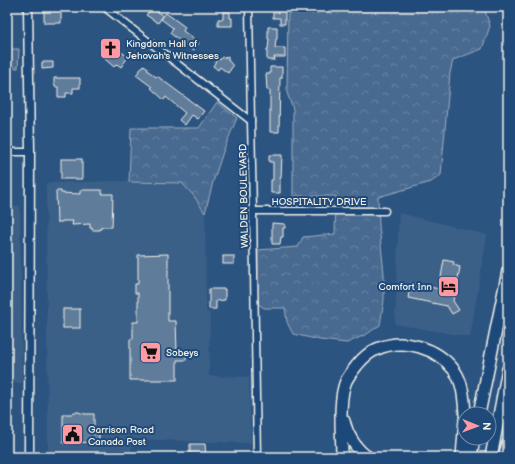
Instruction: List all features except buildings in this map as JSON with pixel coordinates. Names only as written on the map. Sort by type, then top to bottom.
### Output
[{"type":"highway","points":[[481,406],[508,271]]},
{"type":"highway","points":[[342,457],[341,411],[342,395],[346,381],[363,359],[376,349],[391,345],[407,344],[422,347],[434,352],[444,359],[455,371],[461,385],[465,406]]},
{"type":"highway","points":[[491,457],[508,369]]},
{"type":"highway","points":[[341,411],[345,427],[354,444],[368,457]]},
{"type":"highway","points":[[504,457],[508,444]]},
{"type":"highway","points":[[467,446],[468,456]]},
{"type":"highway","points":[[468,456],[471,446]]},
{"type":"main road","points":[[28,7],[30,152],[29,457]]},
{"type":"street","points":[[104,7],[251,121]]},
{"type":"street","name":"WALDEN BOULEVARD","points":[[249,7],[256,457]]},
{"type":"street","points":[[7,152],[30,152]]},
{"type":"street","name":"HOSPITALITY DRIVE","points":[[253,211],[385,211]]},
{"type":"shaded area","points":[[119,181],[182,183],[194,196],[205,212],[206,312],[210,313],[209,376],[249,377],[251,443],[131,439],[132,453],[110,452],[48,454],[46,183]]},
{"type":"shaded area","points":[[7,206],[20,206],[22,383],[7,383]]},
{"type":"shaded area","points":[[399,213],[487,235],[470,337],[395,324]]},
{"type":"green space","points":[[288,7],[480,7],[484,8],[490,26],[482,49],[453,60],[450,73],[441,175],[431,182],[378,197],[384,274],[384,300],[380,325],[367,334],[347,343],[320,340],[293,334],[287,322],[285,308],[264,308],[257,303],[258,250],[298,247],[303,237],[335,234],[336,196],[293,196],[293,109],[287,93]]},
{"type":"green space","points":[[7,49],[19,49],[18,68],[7,68]]},
{"type":"green space","points":[[217,102],[237,118],[224,149],[205,213],[194,196],[182,183],[129,182],[131,128],[199,128]]},
{"type":"place","name":"Kingdom Hall of Jehovah's Witnesses","points":[[111,49]]},
{"type":"place","name":"Comfort Inn","points":[[448,286]]},
{"type":"place","name":"Sobeys","points":[[151,352]]},
{"type":"place","name":"Garrison Road Canada Post","points":[[72,435]]}]
